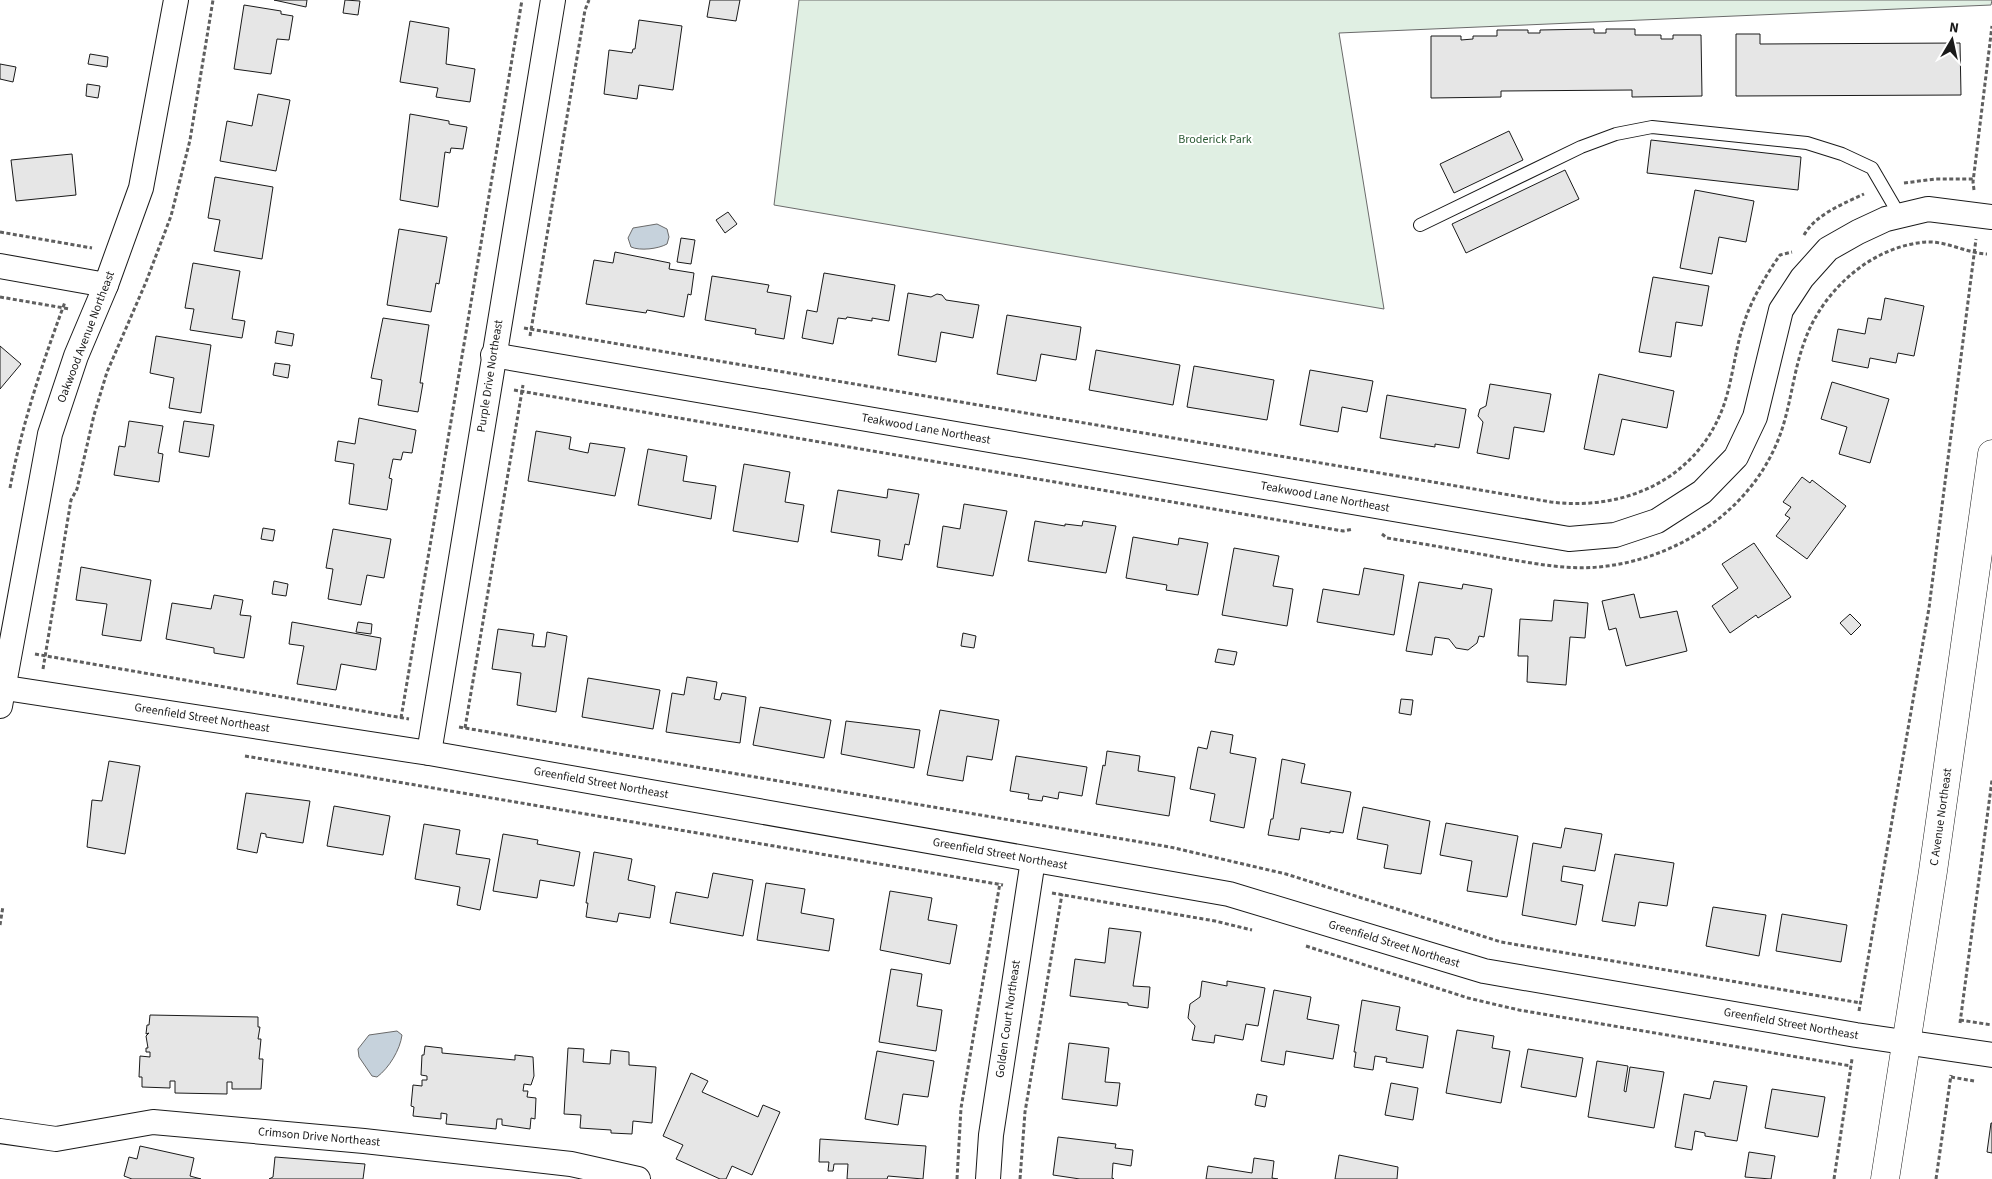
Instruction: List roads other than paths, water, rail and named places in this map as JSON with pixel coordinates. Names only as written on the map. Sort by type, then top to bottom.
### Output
[{"type":"main road","name":"C Avenue Northeast","points":[[1886,1179],[1992,454]]},
{"type":"street","name":"Oakwood Avenue Northeast","points":[[1,694],[50,434],[76,356],[106,285],[141,188],[176,0]]},
{"type":"street","name":"Purple Drive Northeast","points":[[429,753],[493,355],[553,0]]},
{"type":"street","name":"Teakwood Lane Northeast","points":[[493,355],[1569,539],[1615,535],[1657,521],[1702,492],[1736,457],[1755,416],[1781,310],[1802,278],[1828,249],[1886,219],[1928,209],[1992,217]]},
{"type":"street","points":[[0,266],[106,285]]},
{"type":"street","name":"Greenfield Street Northeast","points":[[1,694],[429,753],[1229,894],[1484,971],[1907,1044],[1992,1055]]},
{"type":"street","name":"Golden Court Northeast","points":[[988,1179],[991,1135],[1032,860]]},
{"type":"street","name":"Crimson Drive Northeast","points":[[0,1131],[56,1139],[153,1122],[364,1141],[571,1164],[638,1179]]},
{"type":"lane","points":[[1420,225],[1581,147],[1616,134],[1652,127],[1807,143],[1842,154],[1872,168],[1900,216]]},
{"type":"park label","name":"Broderick Park","points":[[1215,139]]}]
